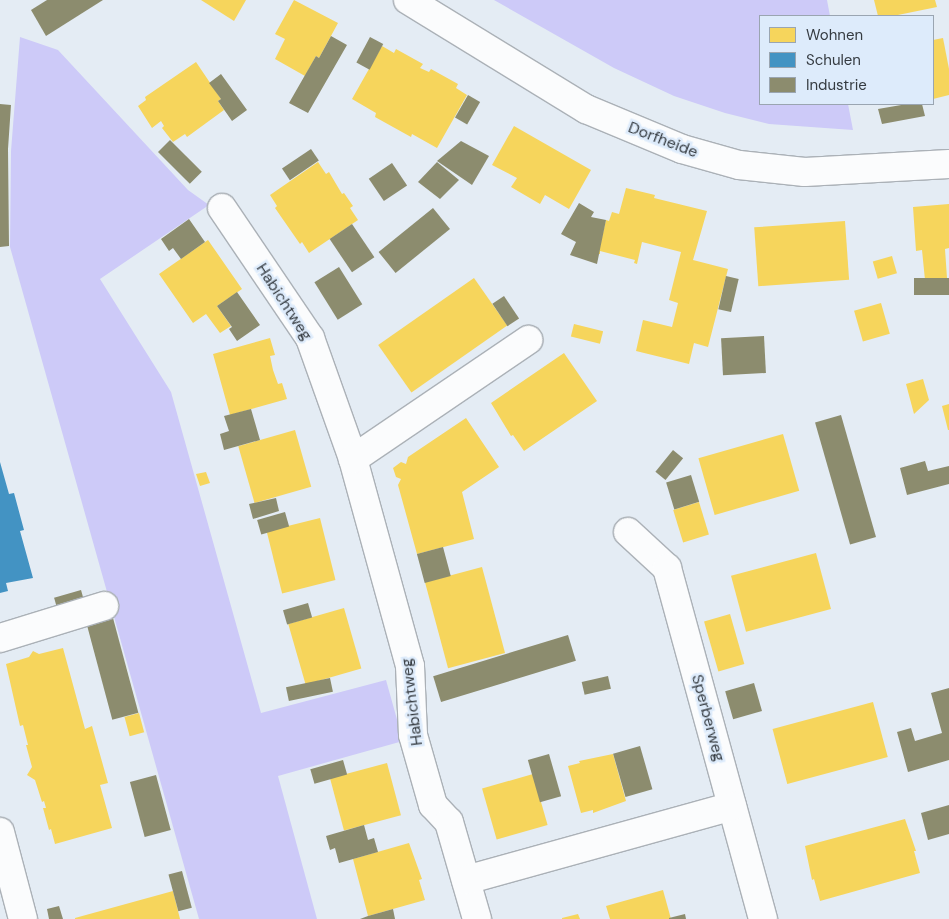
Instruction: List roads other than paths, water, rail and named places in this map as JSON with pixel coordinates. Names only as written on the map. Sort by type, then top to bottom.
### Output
[{"type":"street","name":"Dorfheide","points":[[408,0],[586,109],[682,149],[738,165],[805,172],[949,164]]},
{"type":"street","name":"Habichtweg","points":[[222,208],[310,338],[353,459],[410,666],[413,735],[433,805],[448,822],[477,919]]},
{"type":"street","points":[[353,459],[528,340]]},
{"type":"street","name":"Sperberweg","points":[[628,532],[667,568],[763,919]]},
{"type":"street","points":[[0,638],[104,606]]},
{"type":"street","points":[[466,880],[732,806]]},
{"type":"street","points":[[0,832],[23,919]]}]
